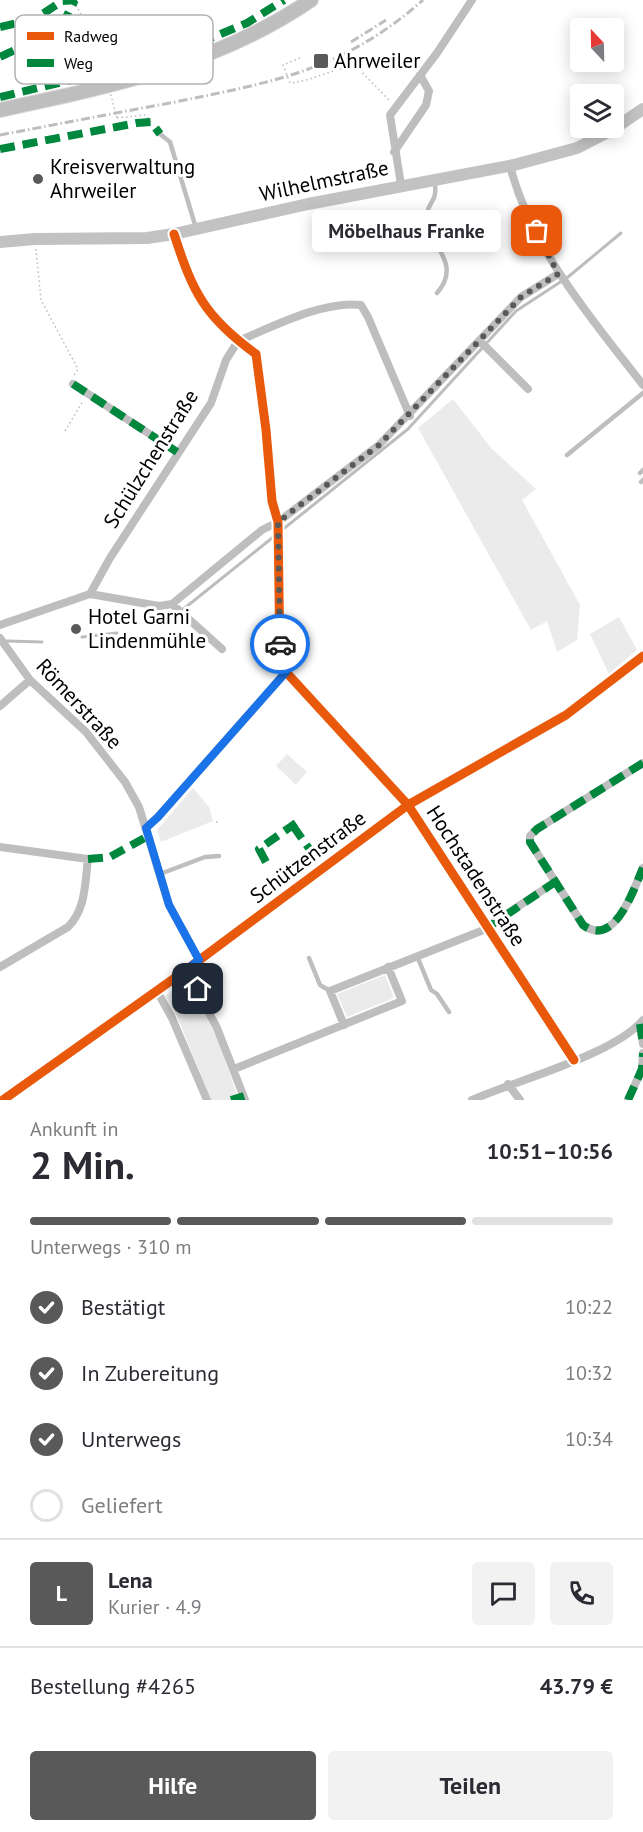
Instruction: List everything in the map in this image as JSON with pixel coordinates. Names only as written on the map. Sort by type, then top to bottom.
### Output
[{"type":"main road","points":[[213,51],[258,31],[311,0]]},
{"type":"main road","points":[[0,110],[116,84]]},
{"type":"main road","name":"Wilhelmstraße","points":[[0,242],[35,239],[147,238],[174,234],[401,185],[510,166],[577,148],[612,130],[643,110]]},
{"type":"street","points":[[401,185],[390,115],[394,106],[420,75],[472,0]]},
{"type":"street","points":[[394,152],[426,105],[429,91],[420,75]]},
{"type":"street","points":[[510,166],[516,193],[561,278],[643,385]]},
{"type":"street","points":[[146,828],[286,672],[280,662],[278,528],[272,501],[267,430],[256,354],[238,341],[201,303],[184,266],[174,234]]},
{"type":"street","points":[[178,609],[262,530],[278,528],[379,445],[483,344],[521,297],[561,278]]},
{"type":"street","points":[[238,341],[312,313],[343,305],[361,305],[410,416]]},
{"type":"street","name":"Schülzchenstraße","points":[[90,594],[177,452],[210,403],[226,360],[238,341]]},
{"type":"street","points":[[483,344],[528,389]]},
{"type":"street","points":[[73,384],[177,452]]},
{"type":"street","points":[[0,625],[90,594],[178,609],[222,649]]},
{"type":"street","name":"Römerstraße","points":[[0,638],[30,680],[86,732],[125,782],[139,807],[178,925],[199,960]]},
{"type":"street","name":"Schützenstraße","points":[[3,1100],[156,992],[408,805],[566,715],[643,656]]},
{"type":"street","name":"Hochstadenstraße","points":[[286,672],[408,805],[574,1060]]},
{"type":"street","points":[[0,706],[30,680]]},
{"type":"street","points":[[643,763],[533,832],[531,846],[583,925],[593,930],[599,930],[617,921],[624,911],[643,868]]},
{"type":"street","points":[[0,850],[88,859],[81,909],[76,919],[68,927],[0,967]]},
{"type":"street","points":[[344,1024],[330,991],[486,928],[555,882]]},
{"type":"street","points":[[234,1069],[402,1001],[388,967]]},
{"type":"street","points":[[186,970],[217,1029],[245,1100]]},
{"type":"street","points":[[156,992],[172,1018],[207,1100]]},
{"type":"street","points":[[472,1100],[617,1041],[641,1022]]},
{"type":"street","points":[[641,1022],[643,1044]]},
{"type":"street","points":[[628,1100],[642,1069],[643,1053]]},
{"type":"street","points":[[508,1084],[520,1100]]},
{"type":"lane","points":[[160,134],[170,142],[196,228]]},
{"type":"lane","points":[[434,180],[436,196],[427,213],[427,222],[448,272],[446,282],[436,293]]},
{"type":"lane","points":[[567,455],[643,393]]},
{"type":"lane","points":[[160,874],[206,857],[219,856]]},
{"type":"lane","points":[[417,956],[431,990],[438,994],[449,1012]]},
{"type":"lane","points":[[309,958],[320,985],[330,991]]},
{"type":"path","points":[[74,1],[81,15]]},
{"type":"path","points":[[300,58],[283,65],[290,83],[307,82],[340,68],[354,67]]},
{"type":"path","points":[[350,60],[354,67],[394,106]]},
{"type":"path","points":[[108,84],[117,118],[132,114],[145,115],[151,122]]},
{"type":"path","points":[[35,239],[41,300],[78,369],[72,378],[73,384]]},
{"type":"path","points":[[65,431],[88,393]]},
{"type":"shaded area","points":[[453,399],[492,449],[536,489],[522,500],[580,605],[577,640],[557,652],[547,621],[531,630],[418,428]]},
{"type":"shaded area","points":[[619,617],[637,650],[609,674],[590,634]]},
{"type":"shaded area","points":[[287,754],[307,772],[296,785],[276,766]]},
{"type":"shaded area","points":[[193,788],[209,807],[213,821],[161,842],[157,830]]},
{"type":"shaded area","points":[[385,975],[394,998],[347,1017],[337,994]]},
{"type":"shaded area","points":[[187,980],[217,1038],[239,1100],[211,1100],[177,1016],[165,996]]},
{"type":"waterway","points":[[144,622],[169,617],[181,611],[408,429],[516,311],[568,277],[621,233]]},
{"type":"waterway","points":[[82,637],[117,633]]},
{"type":"waterway","points":[[7,641],[42,642]]},
{"type":"railway","points":[[0,135],[211,95],[306,70],[365,43],[394,24],[423,0]]},
{"type":"railway","points":[[351,42],[386,20]]},
{"type":"marked path","points":[[67,15],[75,0]]},
{"type":"marked path","points":[[41,15],[62,1],[77,0]]},
{"type":"marked path","points":[[213,37],[247,23],[284,0]]},
{"type":"marked path","points":[[0,27],[15,24]]},
{"type":"marked path","points":[[0,57],[15,50]]},
{"type":"marked path","points":[[0,97],[55,84]]},
{"type":"marked path","points":[[0,149],[137,123],[151,122],[160,134]]},
{"type":"marked path","points":[[73,384],[177,452]]},
{"type":"marked path","points":[[643,763],[537,829],[530,836],[530,842],[583,925],[594,930],[605,929],[622,913],[643,868]]},
{"type":"marked path","points":[[266,862],[259,849],[296,823]]},
{"type":"marked path","points":[[293,826],[323,868]]},
{"type":"marked path","points":[[88,859],[110,857],[148,836]]},
{"type":"marked path","points":[[487,928],[555,882]]},
{"type":"marked path","points":[[640,1024],[643,1044]]},
{"type":"marked path","points":[[628,1100],[642,1069],[643,1053]]},
{"type":"marked path","points":[[231,1100],[244,1096]]},
{"type":"cycle path","points":[[174,234],[188,272],[203,302],[224,328],[256,354],[272,501],[278,522],[280,661],[286,672],[408,805],[574,1060]]},
{"type":"cycle path","points":[[3,1100],[186,970],[408,805],[566,715],[643,656]]},
{"type":"way so far","points":[[280,644],[278,522],[379,445],[410,416],[521,297],[558,274],[537,231]]},
{"type":"place","name":"Ahrweiler","points":[[321,61]]},
{"type":"place","name":"Kreisverwaltung Ahrweiler","points":[[38,179]]},
{"type":"place","name":"Möbelhaus Franke","points":[[537,231]]},
{"type":"place","name":"Hotel Garni Lindenmühle","points":[[76,629]]},
{"type":"route","points":[[198,989],[186,970],[199,960],[169,905],[146,828],[286,672],[280,662],[280,644]]}]
